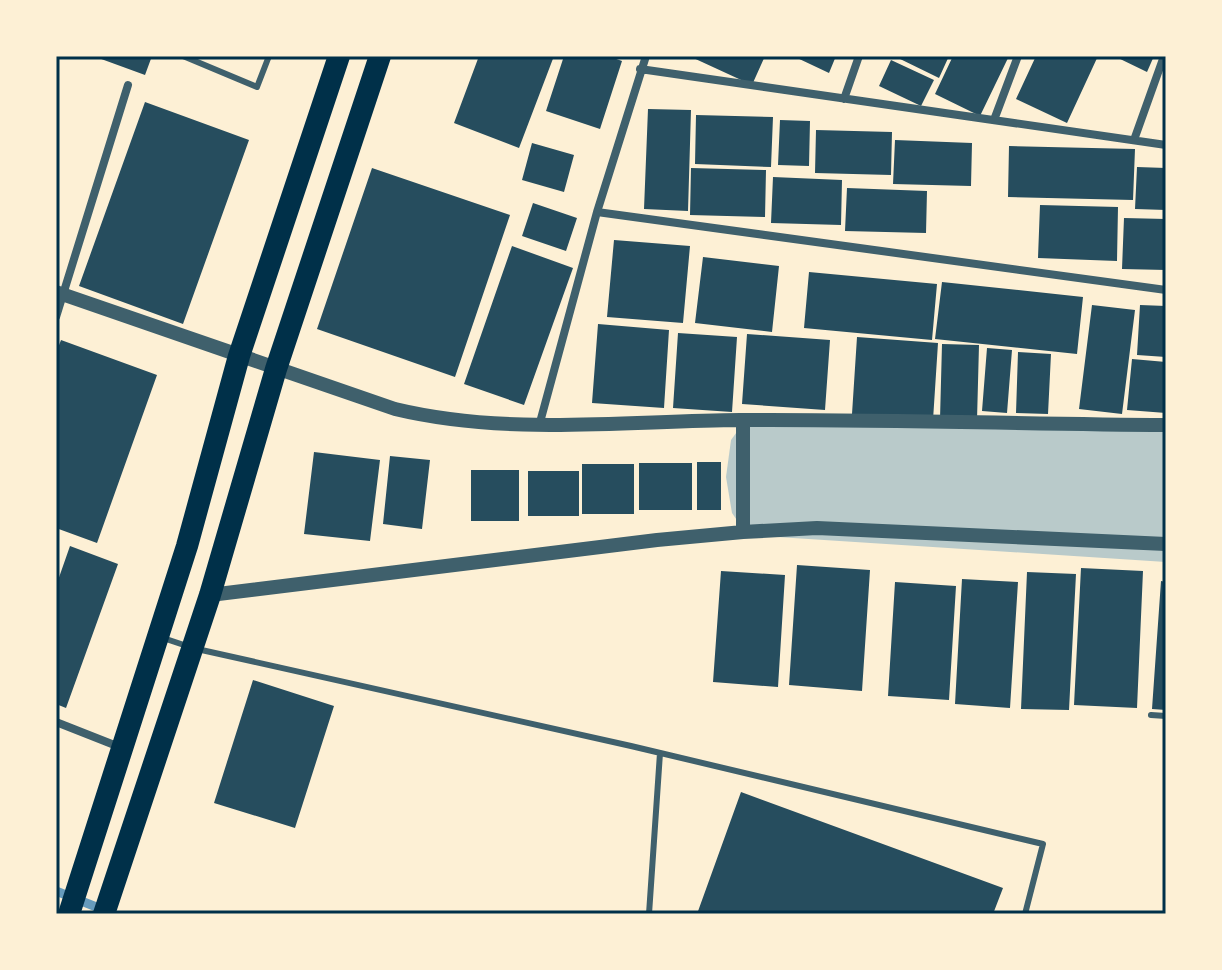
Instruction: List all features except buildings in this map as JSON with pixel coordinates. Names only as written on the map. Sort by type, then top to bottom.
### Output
[{"type":"highway","points":[[69,914],[187,546],[239,356],[339,56]]},
{"type":"highway","points":[[104,914],[210,595],[276,369],[380,56]]},
{"type":"street","points":[[539,426],[597,212],[646,56]]},
{"type":"street","points":[[844,99],[859,56]]},
{"type":"street","points":[[994,120],[1018,56]]},
{"type":"street","points":[[1134,140],[1164,56]]},
{"type":"street","points":[[640,69],[1166,145]]},
{"type":"street","points":[[56,317],[60,294],[128,85]]},
{"type":"street","points":[[597,212],[1166,290]]},
{"type":"street","points":[[60,294],[395,409],[434,418],[539,426],[743,420],[1166,425]]},
{"type":"street","points":[[743,420],[743,532]]},
{"type":"street","points":[[210,595],[657,540],[817,528],[1166,544]]},
{"type":"street","points":[[56,722],[122,748]]},
{"type":"lane","points":[[183,56],[257,87],[269,56]]},
{"type":"lane","points":[[157,636],[192,647],[1043,844],[1025,914]]},
{"type":"lane","points":[[1151,715],[1166,716]]},
{"type":"lane","points":[[649,914],[660,753]]},
{"type":"shaded area","points":[[747,418],[1166,427],[1166,562],[747,535],[732,513],[726,477],[731,440]]},
{"type":"waterway","points":[[56,891],[104,910]]}]
